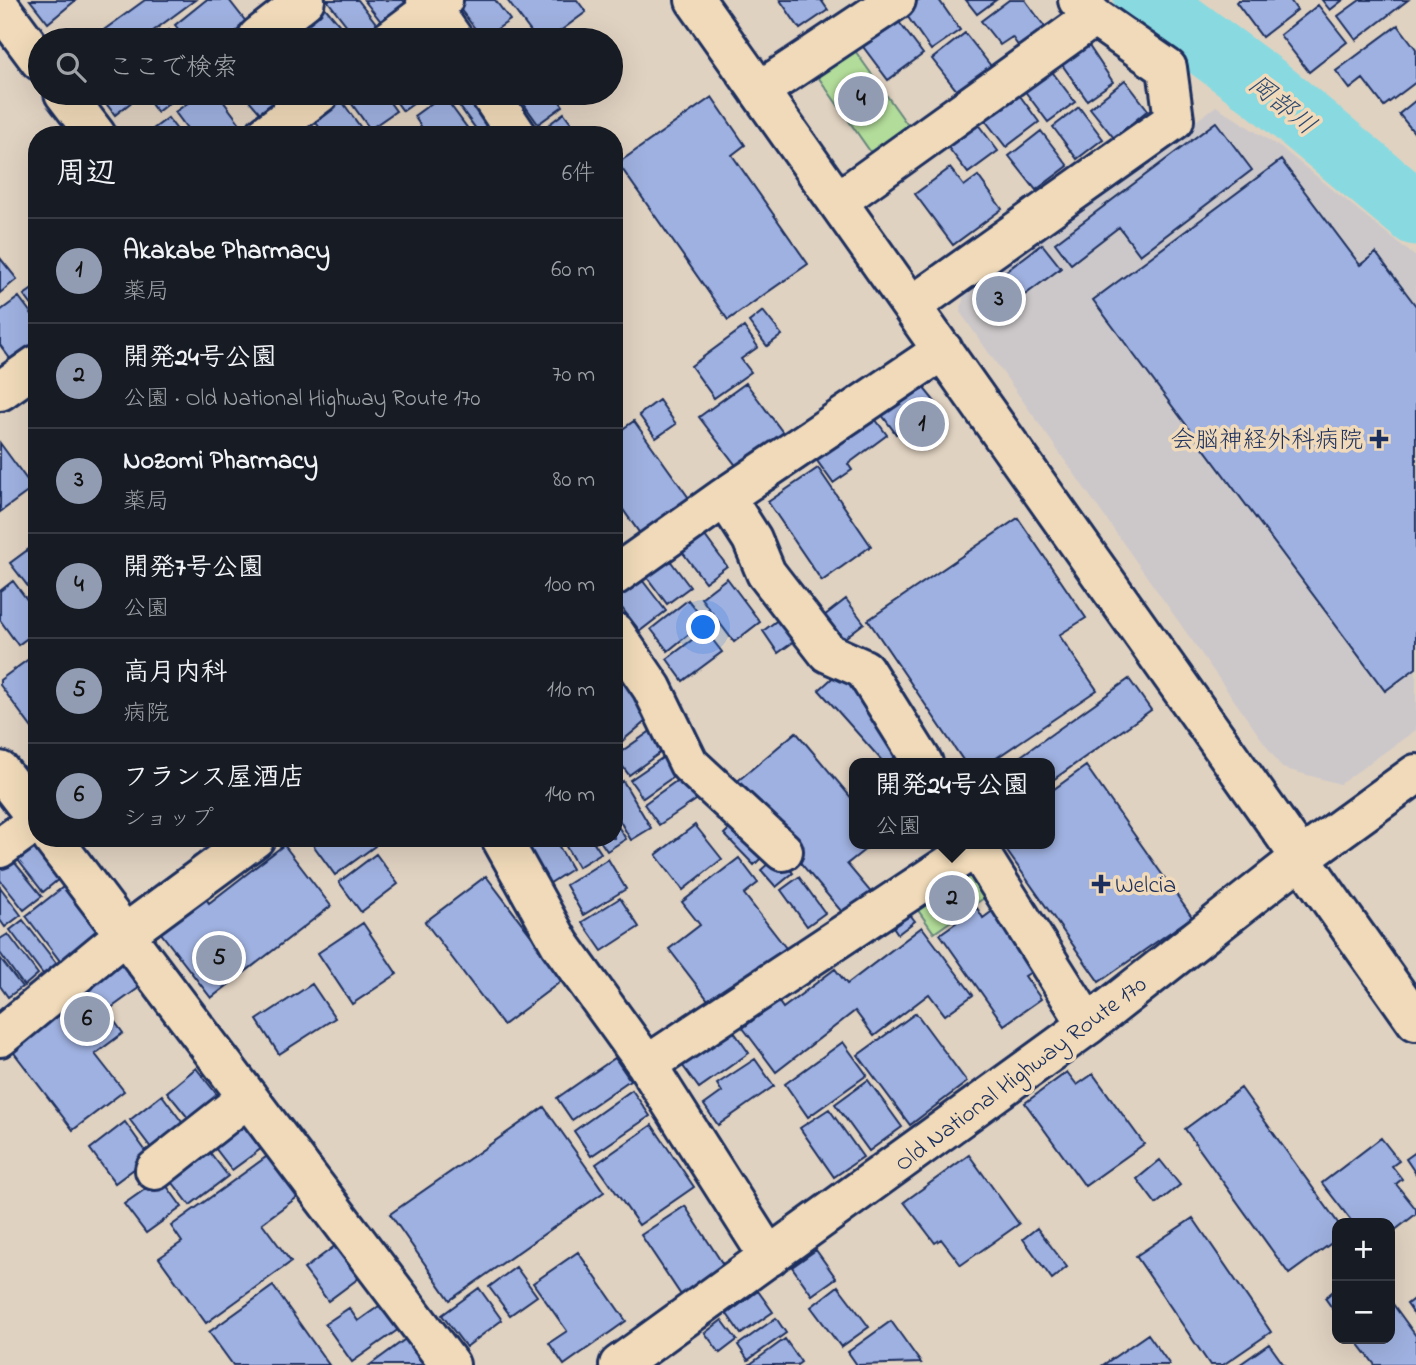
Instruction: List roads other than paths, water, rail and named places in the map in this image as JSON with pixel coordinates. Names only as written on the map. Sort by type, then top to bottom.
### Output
[{"type":"main road","points":[[269,28],[305,0]]},
{"type":"main road","points":[[695,0],[913,305],[1299,859],[1416,1021]]},
{"type":"main road","points":[[760,91],[896,0]]},
{"type":"main road","points":[[404,28],[434,3],[448,28]]},
{"type":"main road","points":[[0,7],[28,45]]},
{"type":"main road","points":[[838,201],[1086,8],[1167,68],[1174,120],[913,305]]},
{"type":"main road","points":[[73,105],[89,126]]},
{"type":"main road","points":[[277,126],[304,105]]},
{"type":"main road","points":[[495,105],[506,126]]},
{"type":"main road","points":[[623,570],[725,497],[943,350]]},
{"type":"main road","points":[[0,391],[28,371]]},
{"type":"main road","points":[[725,497],[752,539],[766,573],[828,653],[864,669],[920,758]]},
{"type":"main road","points":[[623,645],[652,688],[689,764],[783,851]]},
{"type":"main road","points":[[0,771],[28,808]]},
{"type":"main road","name":"Old National Highway Route 170","points":[[619,1365],[1088,1025],[1299,859],[1416,774]]},
{"type":"main road","points":[[0,848],[28,827]]},
{"type":"main road","points":[[59,847],[450,1365]]},
{"type":"main road","points":[[0,1037],[125,934],[243,847]]},
{"type":"main road","points":[[511,847],[560,944],[647,1065],[769,1256]]},
{"type":"main road","points":[[647,1065],[969,849]]},
{"type":"main road","points":[[978,849],[1088,1025]]},
{"type":"main road","points":[[155,1170],[248,1097]]},
{"type":"waterway","name":"岡部川","points":[[1146,0],[1264,87],[1416,213]]},
{"type":"place","name":"開発7号公園","points":[[861,99]]},
{"type":"place","name":"Nozomi Pharmacy","points":[[999,299]]},
{"type":"place","name":"Akakabe Pharmacy","points":[[922,424]]},
{"type":"place","name":"会脳神経外科病院","points":[[1379,439]]},
{"type":"place","name":"Welcia","points":[[1101,884]]},
{"type":"place","name":"開発24号公園","points":[[952,898]]},
{"type":"place","name":"高月内科","points":[[219,958]]},
{"type":"place","name":"フランス屋酒店","points":[[87,1019]]}]
